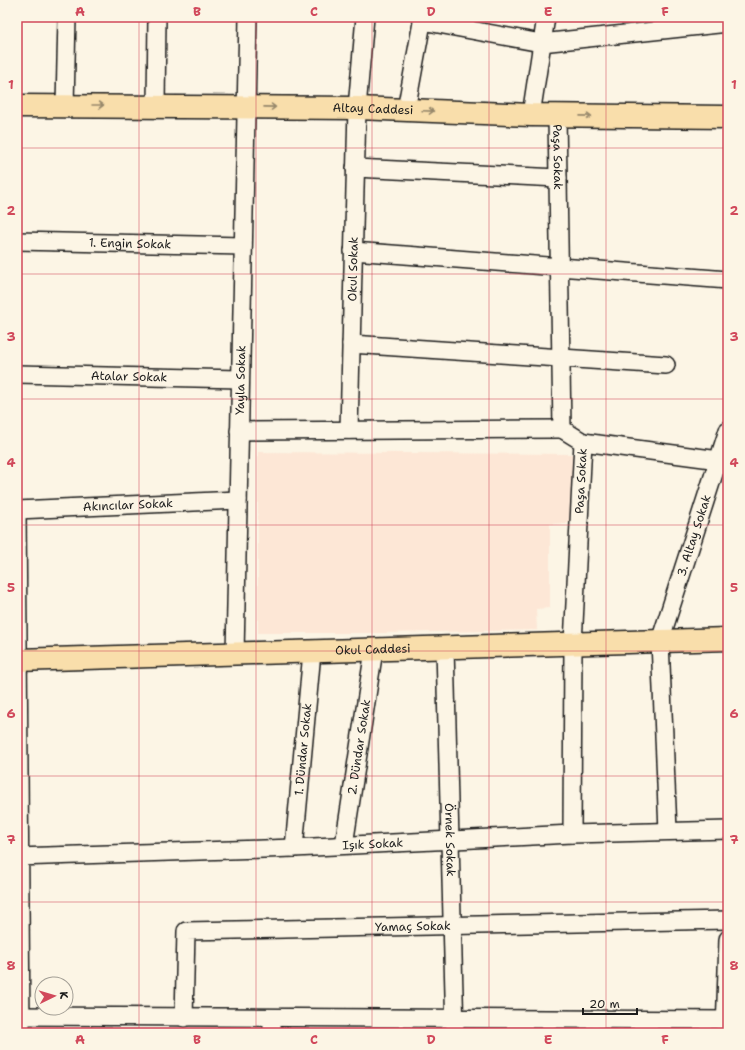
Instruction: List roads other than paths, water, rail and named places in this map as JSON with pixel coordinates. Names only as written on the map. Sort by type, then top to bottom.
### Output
[{"type":"main road","name":"Altay Caddesi","points":[[17,106],[156,105],[357,108],[557,116],[728,117]]},
{"type":"main road","name":"Okul Caddesi","points":[[18,660],[728,639]]},
{"type":"street","points":[[66,105],[67,17]]},
{"type":"street","points":[[156,105],[157,17]]},
{"type":"street","name":"Yayla Sokak","points":[[235,654],[248,17]]},
{"type":"street","name":"Okul Sokak","points":[[348,430],[357,108],[365,17]]},
{"type":"street","points":[[531,115],[540,43],[546,17]]},
{"type":"street","points":[[406,110],[422,19],[540,43],[704,21],[728,23]]},
{"type":"street","name":"Paşa Sokak","points":[[557,116],[562,428],[583,442],[573,644],[572,834]]},
{"type":"street","points":[[355,168],[558,178]]},
{"type":"street","name":"1. Engin Sokak","points":[[17,241],[243,246]]},
{"type":"street","points":[[353,251],[728,280]]},
{"type":"street","points":[[350,344],[666,365]]},
{"type":"street","name":"Atalar Sokak","points":[[17,374],[240,379]]},
{"type":"street","points":[[239,431],[562,428]]},
{"type":"street","name":"3. Altay Sokak","points":[[660,640],[728,430]]},
{"type":"street","points":[[583,442],[719,460]]},
{"type":"street","name":"Akıncılar Sokak","points":[[17,510],[238,500]]},
{"type":"street","points":[[17,510],[19,1022],[184,1018],[272,1026],[726,1024],[728,939]]},
{"type":"street","points":[[660,640],[668,831]]},
{"type":"street","name":"Örnek Sokak","points":[[444,648],[455,1026]]},
{"type":"street","name":"2. Dündar Sokak","points":[[344,845],[374,650]]},
{"type":"street","name":"1. Dündar Sokak","points":[[294,848],[312,652]]},
{"type":"street","name":"Işık Sokak","points":[[18,857],[294,848],[572,834],[728,830]]},
{"type":"street","name":"Yamaç Sokak","points":[[184,1018],[186,931],[728,920]]}]
